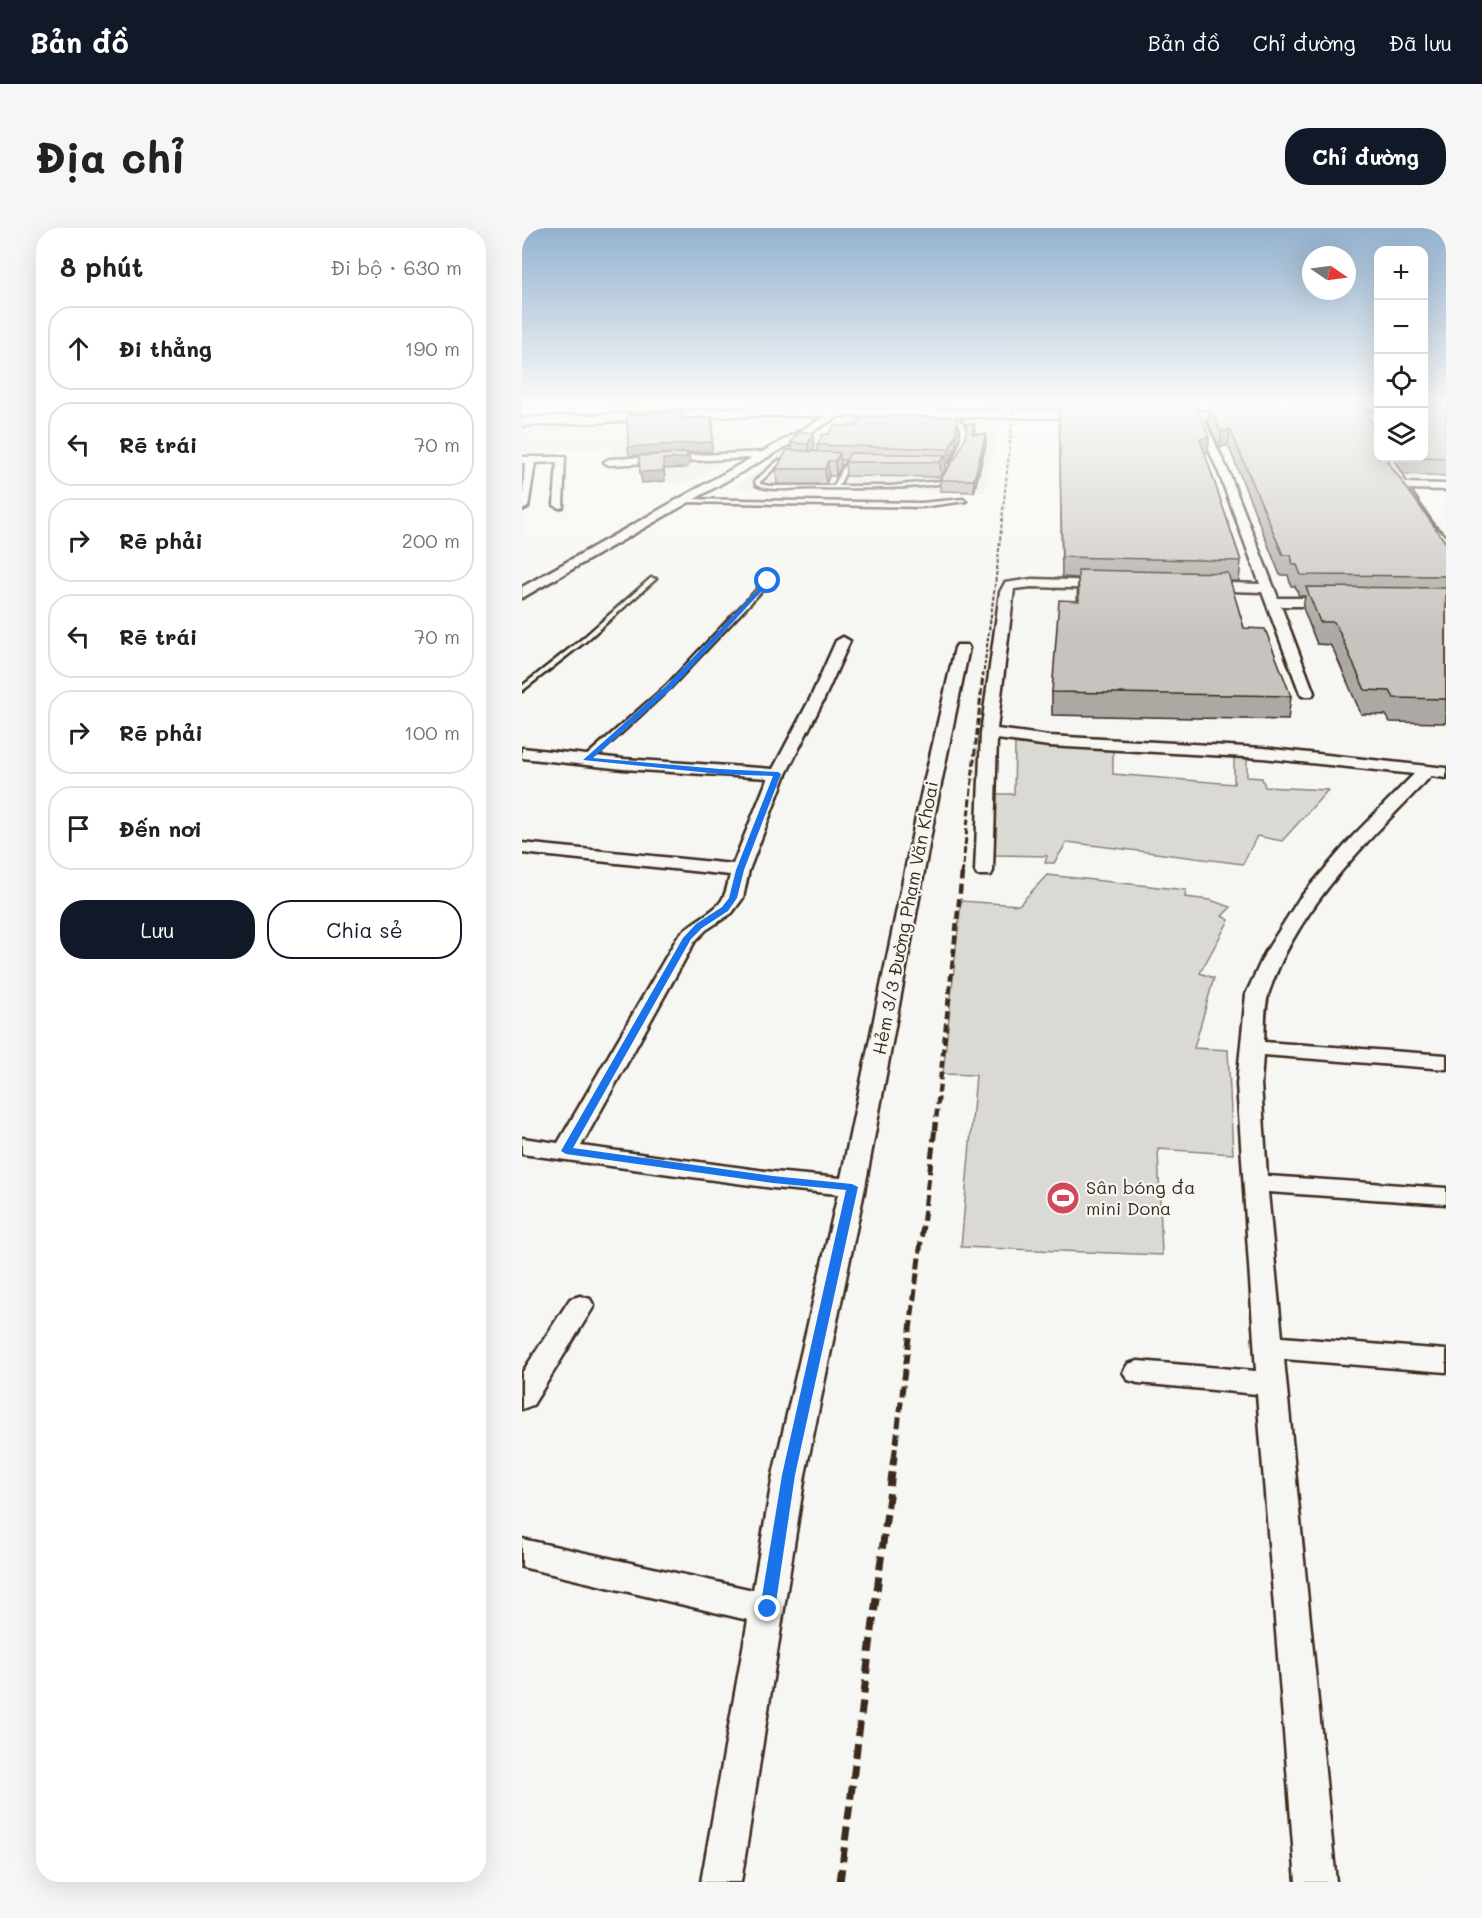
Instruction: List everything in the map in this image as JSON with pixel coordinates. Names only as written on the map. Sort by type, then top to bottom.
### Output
[{"type":"street","points":[[523,507],[531,495],[529,480]]},
{"type":"street","points":[[559,506],[561,480]]},
{"type":"street","points":[[522,593],[719,480]]},
{"type":"street","points":[[1227,480],[1307,693]]},
{"type":"street","points":[[1401,480],[1437,538],[1446,542]]},
{"type":"street","points":[[1404,486],[1446,487]]},
{"type":"street","points":[[548,494],[560,493]]},
{"type":"street","points":[[984,871],[988,733],[1006,592],[1009,586],[1032,583],[1127,585]]},
{"type":"street","points":[[1186,586],[1342,602]]},
{"type":"street","points":[[566,1151],[687,938],[699,926],[725,909],[733,898],[740,870],[778,774],[817,699],[843,641]]},
{"type":"street","name":"Hẻm 3/3 Đường Phạm Văn Khoai","points":[[721,1882],[789,1475],[852,1187],[926,813],[962,648]]},
{"type":"street","points":[[988,733],[1049,741],[1263,753],[1436,773]]},
{"type":"street","points":[[522,753],[720,772],[778,774]]},
{"type":"street","points":[[1316,1882],[1289,1598],[1255,1183],[1249,1084],[1257,994],[1275,953],[1306,903],[1359,840],[1436,773]]},
{"type":"street","points":[[522,848],[740,870]]},
{"type":"street","points":[[1252,1048],[1446,1062]]},
{"type":"street","points":[[522,1146],[773,1180],[852,1187]]},
{"type":"street","points":[[1255,1183],[1446,1196]]},
{"type":"street","points":[[522,1397],[580,1306]]},
{"type":"street","points":[[1269,1347],[1446,1361]]},
{"type":"street","points":[[1137,1372],[1271,1383]]},
{"type":"street","points":[[522,1553],[768,1609]]},
{"type":"lane","points":[[760,480],[758,485],[769,488],[835,488],[932,484],[942,480]]},
{"type":"lane","points":[[835,488],[838,480]]},
{"type":"lane","points":[[684,500],[921,505],[963,501]]},
{"type":"lane","points":[[522,689],[584,640],[653,579]]},
{"type":"lane","points":[[587,760],[668,687],[768,581]]},
{"type":"shaded area","points":[[641,480],[691,480],[690,481],[642,484]]},
{"type":"shaded area","points":[[744,480],[987,480],[985,492],[731,488]]},
{"type":"shaded area","points":[[1015,743],[1113,749],[1113,774],[1234,784],[1234,755],[1247,756],[1247,777],[1262,778],[1265,787],[1328,790],[1282,841],[1257,836],[1243,864],[1067,842],[1054,863],[1045,863],[1047,856],[993,855],[994,794],[1014,794]]},
{"type":"shaded area","points":[[1047,875],[1186,890],[1185,897],[1210,900],[1231,907],[1222,916],[1229,920],[1200,973],[1214,978],[1194,1048],[1228,1050],[1233,1154],[1158,1149],[1162,1255],[961,1247],[976,1075],[943,1074],[961,901],[1019,905]]},
{"type":"building","points":[[1060,480],[1214,480],[1241,561],[1062,557]]},
{"type":"building","points":[[1252,480],[1401,480],[1446,543],[1446,576],[1301,575],[1297,565],[1293,565],[1291,555],[1283,555]]},
{"type":"building","points":[[1078,570],[1228,573],[1244,628],[1265,629],[1291,696],[1052,692],[1059,600],[1079,601]]},
{"type":"building","points":[[1306,587],[1446,588],[1446,699],[1394,698],[1390,691],[1365,690],[1334,622],[1320,622]]},
{"type":"railway","points":[[983,677],[1006,480]]},
{"type":"railway","points":[[962,875],[983,675]]},
{"type":"railway","points":[[935,1130],[962,873]]},
{"type":"railway","points":[[894,1459],[935,1128]]},
{"type":"railway","points":[[840,1882],[894,1457]]},
{"type":"place","name":"Sân bóng đa mini Dona","points":[[1063,1198]]},
{"type":"route","points":[[768,581],[668,687],[587,760],[720,772],[778,774],[740,870],[733,898],[725,909],[699,926],[687,938],[566,1151],[773,1180],[852,1187],[789,1475],[768,1609]]}]
